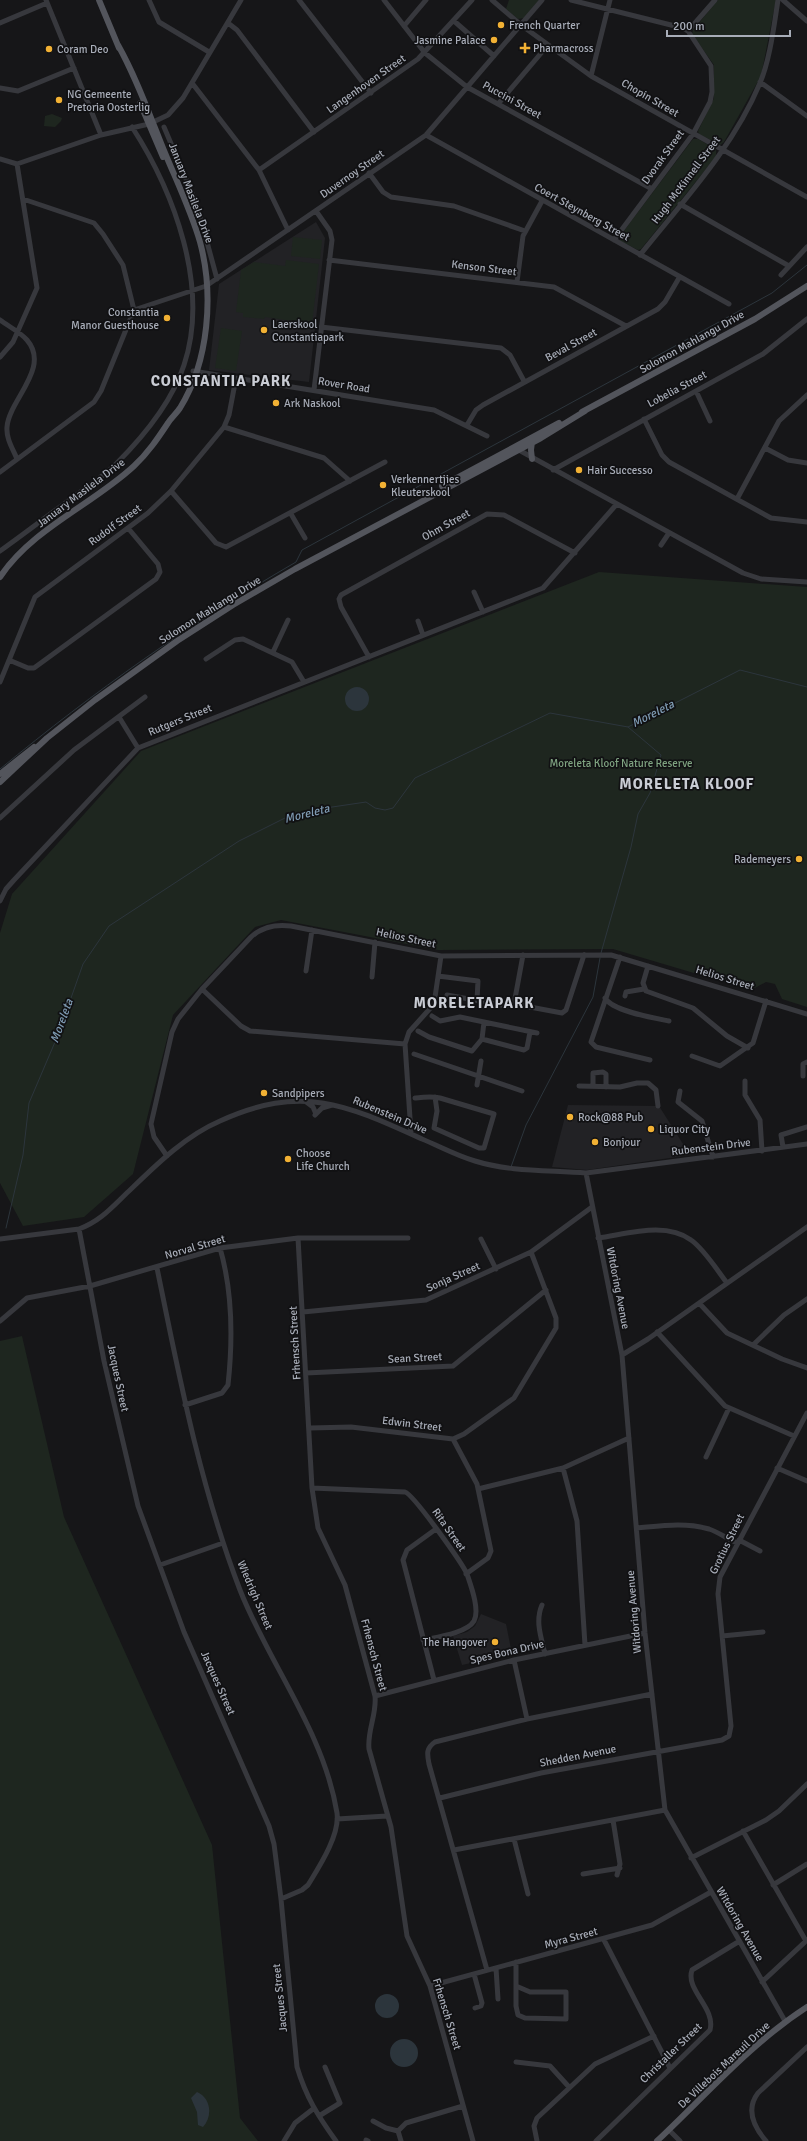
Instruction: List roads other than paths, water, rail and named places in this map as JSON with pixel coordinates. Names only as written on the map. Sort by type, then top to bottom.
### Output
[{"type":"main road","name":"January Masilela Drive","points":[[0,577],[20,552],[36,539],[95,498],[135,466],[181,406],[205,336],[208,300],[200,242],[99,0]]},
{"type":"main road","name":"Solomon Mahlangu Drive","points":[[0,774],[25,753],[47,738],[113,686],[208,621],[295,569],[515,448],[755,319],[807,286]]},
{"type":"main road","name":"Solomon Mahlangu Drive","points":[[515,448],[532,442],[577,418],[585,411]]},
{"type":"main road","points":[[532,442],[532,459]]},
{"type":"main road","name":"Solomon Mahlangu Drive","points":[[0,782],[47,738]]},
{"type":"main road","name":"De Villebois Mareuil Drive","points":[[657,2141],[785,2021],[807,2007]]},
{"type":"street","points":[[149,0],[159,22],[209,52]]},
{"type":"street","points":[[0,159],[17,164],[101,135],[151,123],[175,109],[241,0]]},
{"type":"street","points":[[299,0],[371,93]]},
{"type":"street","name":"Puccini Street","points":[[384,0],[426,53],[467,87],[652,189]]},
{"type":"street","points":[[404,26],[426,0]]},
{"type":"street","name":"Langenhoven Street","points":[[259,170],[371,93],[426,53],[472,0]]},
{"type":"street","name":"Chopin Street","points":[[492,0],[521,25],[591,76],[807,197]]},
{"type":"street","name":"Duvernoy Street","points":[[134,310],[205,287],[217,280],[426,135],[542,0]]},
{"type":"street","points":[[571,0],[680,27],[688,31],[715,0]]},
{"type":"street","points":[[591,76],[610,0]]},
{"type":"street","name":"Hugh McKinnell Street","points":[[640,255],[723,150],[760,82],[778,0]]},
{"type":"street","points":[[783,0],[807,21]]},
{"type":"street","points":[[0,24],[47,2],[101,135]]},
{"type":"street","points":[[454,21],[494,56]]},
{"type":"street","points":[[228,23],[237,30],[314,132]]},
{"type":"street","name":"Dvorak Street","points":[[614,240],[693,134],[711,98],[712,68],[688,31]]},
{"type":"street","points":[[498,104],[548,45]]},
{"type":"street","points":[[0,88],[18,92],[74,68]]},
{"type":"street","points":[[760,82],[807,116]]},
{"type":"street","points":[[192,83],[259,170],[288,230]]},
{"type":"street","points":[[0,550],[107,472],[159,415],[179,377],[186,360],[191,333],[192,291],[190,269],[175,213],[149,155],[132,127]]},
{"type":"street","points":[[164,127],[197,205],[217,280]]},
{"type":"street","name":"Coert Steynberg Street","points":[[426,135],[679,278],[729,304]]},
{"type":"street","points":[[0,357],[11,346],[37,288],[17,164]]},
{"type":"street","points":[[369,174],[383,192],[391,197],[454,206],[525,231]]},
{"type":"street","points":[[0,472],[94,402],[101,391],[134,310],[123,265],[98,227],[87,220],[23,199]]},
{"type":"street","points":[[517,282],[525,231],[542,201]]},
{"type":"street","points":[[680,204],[789,266]]},
{"type":"street","points":[[314,390],[331,234],[316,211]]},
{"type":"street","points":[[781,275],[807,248]]},
{"type":"street","name":"Kenson Street","points":[[329,260],[557,288],[626,326]]},
{"type":"street","name":"Beval Street","points":[[467,425],[478,408],[661,306],[679,278]]},
{"type":"street","name":"Lobelia Street","points":[[553,470],[767,351],[807,319]]},
{"type":"street","points":[[0,320],[18,332],[28,342],[34,360],[32,371],[7,426],[10,444],[17,459]]},
{"type":"street","points":[[321,327],[501,348],[510,355],[524,382]]},
{"type":"street","name":"Rover Road","points":[[194,371],[434,410],[487,436]]},
{"type":"street","name":"Rudolf Street","points":[[0,682],[37,594],[153,509],[171,491],[224,428],[236,378]]},
{"type":"street","points":[[696,391],[710,420]]},
{"type":"street","points":[[737,500],[782,417],[807,395]]},
{"type":"street","points":[[644,419],[662,455],[669,462],[737,500],[777,520],[807,522]]},
{"type":"street","points":[[224,428],[324,458],[350,481]]},
{"type":"street","points":[[515,448],[532,459],[616,505],[753,577],[807,582]]},
{"type":"street","points":[[765,448],[788,460],[807,463]]},
{"type":"street","points":[[171,491],[216,543],[223,547],[229,547],[385,462]]},
{"type":"street","name":"Rutgers Street","points":[[0,901],[3,893],[14,880],[138,748],[543,588],[616,505]]},
{"type":"street","name":"Ohm Street","points":[[369,656],[341,607],[339,599],[345,592],[487,514],[496,513],[504,515],[574,552]]},
{"type":"street","points":[[291,514],[305,538]]},
{"type":"street","points":[[9,660],[28,668],[38,666],[156,579],[160,572],[158,564],[128,528]]},
{"type":"street","points":[[661,545],[669,533]]},
{"type":"street","points":[[474,592],[483,612]]},
{"type":"street","points":[[273,652],[288,620]]},
{"type":"street","points":[[418,620],[423,635]]},
{"type":"street","points":[[206,659],[241,638],[292,662],[304,682]]},
{"type":"street","points":[[0,818],[74,750],[145,697]]},
{"type":"street","points":[[119,717],[138,748]]},
{"type":"street","name":"Helios Street","points":[[167,1156],[153,1133],[152,1117],[172,1032],[183,1011],[202,989],[261,930],[281,925],[441,956],[584,955],[620,957],[807,1014]]},
{"type":"street","points":[[306,971],[312,930]]},
{"type":"street","points":[[372,977],[375,942]]},
{"type":"street","points":[[523,955],[514,1004],[562,1013],[566,1010],[584,955]]},
{"type":"street","points":[[411,1133],[405,1044],[409,1032],[432,1007],[441,956]]},
{"type":"street","points":[[620,957],[591,1039],[592,1045],[650,1060]]},
{"type":"street","points":[[648,966],[643,983],[644,989],[649,993],[693,1008],[727,1036],[748,1048]]},
{"type":"street","points":[[438,976],[477,980],[479,984],[477,1000]]},
{"type":"street","points":[[202,989],[241,1026],[250,1031],[405,1044]]},
{"type":"street","points":[[625,996],[627,991],[644,989]]},
{"type":"street","points":[[447,995],[507,1006]]},
{"type":"street","points":[[605,998],[610,1005],[669,1022]]},
{"type":"street","points":[[692,1056],[720,1066],[748,1048],[755,1040],[766,1001]]},
{"type":"street","points":[[432,1016],[440,1021],[460,1017],[537,1033]]},
{"type":"street","points":[[418,1031],[430,1037],[472,1051],[482,1039],[484,1022]]},
{"type":"street","points":[[482,1039],[524,1050],[527,1048],[530,1032]]},
{"type":"street","points":[[414,1054],[522,1091]]},
{"type":"street","points":[[477,1085],[481,1061]]},
{"type":"street","points":[[803,1076],[803,1064],[807,1062]]},
{"type":"street","points":[[593,1086],[593,1073],[603,1072],[606,1074],[606,1087]]},
{"type":"street","points":[[745,1081],[745,1096],[760,1120],[762,1151]]},
{"type":"street","points":[[579,1086],[606,1087],[648,1083],[656,1090],[658,1106]]},
{"type":"street","points":[[680,1091],[678,1102],[702,1121],[713,1157]]},
{"type":"street","points":[[415,1098],[435,1097],[494,1114],[484,1148],[479,1148],[434,1128],[437,1113],[435,1097]]},
{"type":"street","points":[[304,1101],[313,1107],[315,1115],[322,1108],[334,1104]]},
{"type":"street","name":"Rubenstein Drive","points":[[0,1238],[79,1229],[103,1217],[167,1156],[195,1135],[219,1121],[264,1106],[304,1101],[334,1104],[360,1111],[464,1158],[486,1164],[586,1173],[807,1144]]},
{"type":"street","points":[[783,1147],[781,1135],[807,1127]]},
{"type":"street","name":"Witdoring Avenue","points":[[586,1173],[622,1355],[645,1633],[665,1810],[738,1942],[785,2021]]},
{"type":"street","name":"Sonja Street","points":[[303,1312],[422,1302],[531,1252],[592,1207]]},
{"type":"street","points":[[622,1355],[807,1227]]},
{"type":"street","name":"Jacques Street","points":[[79,1229],[115,1413],[142,1518],[184,1632],[269,1826],[274,1844],[281,1899],[297,2067],[305,2093],[313,2109],[336,2141]]},
{"type":"street","points":[[598,1238],[659,1230],[676,1233],[695,1243],[727,1282]]},
{"type":"street","name":"Norval Street","points":[[0,1321],[27,1298],[90,1286],[156,1268],[220,1248],[298,1238],[408,1238]]},
{"type":"street","name":"Frhensch Street","points":[[298,1238],[310,1428],[312,1488],[318,1528],[345,1586],[375,1696],[375,1708],[369,1738],[369,1749],[393,1840],[407,1936],[430,1986],[473,2141]]},
{"type":"street","points":[[481,1239],[496,1269]]},
{"type":"street","points":[[185,1405],[222,1393],[228,1385],[230,1312],[226,1270],[220,1248]]},
{"type":"street","points":[[453,1439],[460,1436],[512,1400],[558,1324],[531,1252]]},
{"type":"street","name":"Wiedrigh Street","points":[[156,1268],[185,1405],[223,1543],[250,1613],[305,1720],[318,1751],[329,1781],[337,1819],[332,1841],[308,1885],[302,1890],[281,1899]]},
{"type":"street","name":"Sean Street","points":[[306,1373],[453,1366],[546,1290]]},
{"type":"street","points":[[753,1345],[784,1314],[807,1299]]},
{"type":"street","points":[[699,1303],[722,1329],[753,1345],[807,1368]]},
{"type":"street","points":[[657,1332],[720,1402],[729,1408],[794,1436]]},
{"type":"street","points":[[706,1457],[729,1408]]},
{"type":"street","name":"Grotius Street","points":[[722,1740],[728,1736],[731,1726],[722,1637],[719,1583],[722,1572],[807,1413]]},
{"type":"street","name":"Edwin Street","points":[[310,1428],[352,1427],[453,1439],[475,1479],[491,1554],[466,1574]]},
{"type":"street","points":[[478,1489],[563,1468],[629,1438]]},
{"type":"street","points":[[563,1468],[577,1526],[585,1645]]},
{"type":"street","points":[[777,1468],[807,1481]]},
{"type":"street","name":"Rita Street","points":[[312,1488],[405,1492],[416,1501],[466,1574],[476,1609],[473,1622],[466,1629],[424,1640]]},
{"type":"street","points":[[636,1528],[672,1525],[699,1527],[712,1530],[760,1551]]},
{"type":"street","points":[[434,1680],[403,1557],[407,1550],[436,1529]]},
{"type":"street","points":[[160,1565],[223,1543]]},
{"type":"street","points":[[542,1605],[538,1612],[538,1623],[545,1654]]},
{"type":"street","name":"Spes Bona Drive","points":[[375,1696],[514,1660],[645,1633]]},
{"type":"street","points":[[722,1637],[761,1633]]},
{"type":"street","points":[[514,1660],[528,1719]]},
{"type":"street","points":[[487,1970],[427,1752],[435,1742],[528,1719],[652,1694]]},
{"type":"street","name":"Shedden Avenue","points":[[440,1798],[541,1773],[722,1740]]},
{"type":"street","points":[[691,1858],[766,1820],[779,1811],[807,1784]]},
{"type":"street","points":[[454,1850],[665,1810]]},
{"type":"street","points":[[337,1819],[387,1816]]},
{"type":"street","points":[[613,1820],[620,1868],[617,1875]]},
{"type":"street","points":[[743,1831],[806,1941],[762,1982]]},
{"type":"street","points":[[514,1839],[528,1894]]},
{"type":"street","points":[[773,1885],[807,1864]]},
{"type":"street","points":[[583,1874],[620,1868]]},
{"type":"street","name":"Myra Street","points":[[430,1986],[604,1940],[652,1925],[711,1892]]},
{"type":"street","points":[[604,1940],[670,2068]]},
{"type":"street","name":"Christaller Street","points":[[596,2141],[670,2068],[706,2036],[711,2028],[712,2022],[691,1980],[692,1970],[738,1942]]},
{"type":"street","points":[[516,1964],[516,1986],[516,2010],[521,2017],[566,2019],[566,1992],[530,1992],[516,1986]]},
{"type":"street","points":[[496,1968],[498,1999]]},
{"type":"street","points":[[474,1974],[482,2003],[481,2006],[475,2008]]},
{"type":"street","points":[[537,2141],[534,2126],[537,2118],[569,2087],[595,2064],[654,2036]]},
{"type":"street","points":[[766,2141],[753,2124],[752,2117],[754,2100],[758,2093],[807,2047]]},
{"type":"street","points":[[516,2062],[550,2066],[569,2087]]},
{"type":"street","points":[[319,2116],[340,2103],[325,2067]]},
{"type":"street","points":[[398,2131],[406,2123],[463,2106]]},
{"type":"street","points":[[286,2140],[301,2116],[313,2109]]},
{"type":"street","points":[[373,2121],[386,2128],[398,2131]]},
{"type":"street","points":[[669,2130],[680,2141]]},
{"type":"street","points":[[398,2131],[401,2141]]},
{"type":"waterway","points":[[0,769],[72,712],[144,659],[218,609],[296,562],[302,550],[772,293],[807,265]]},
{"type":"waterway","name":"Moreleta","points":[[6,1228],[23,1155],[29,1103],[58,1035],[83,964],[109,926],[239,841],[287,817],[312,810],[366,802],[375,808],[385,810],[393,808],[415,778],[550,713],[628,727],[740,670],[807,687]]},
{"type":"waterway","points":[[601,953],[631,847],[638,814],[650,793],[661,755],[628,727]]},
{"type":"waterway","points":[[511,1167],[526,1125],[593,997],[600,958]]},
{"type":"place","name":"French Quarter","points":[[501,25]]},
{"type":"place","name":"Jasmine Palace","points":[[494,40]]},
{"type":"place","name":"Pharmacross","points":[[525,48]]},
{"type":"place","name":"Coram Deo","points":[[49,49]]},
{"type":"place","name":"NG Gemeente Pretoria Oosterlig","points":[[59,100]]},
{"type":"place","name":"Constantia Manor Guesthouse","points":[[167,318]]},
{"type":"place","name":"Laerskool Constantiapark","points":[[264,330]]},
{"type":"place","name":"Ark Naskool","points":[[276,403]]},
{"type":"place","name":"Hair Successo","points":[[579,470]]},
{"type":"place","name":"Verkennertjies Kleuterskool","points":[[383,485]]},
{"type":"place","name":"Rademeyers","points":[[799,859]]},
{"type":"place","name":"Sandpipers","points":[[264,1093]]},
{"type":"place","name":"Rock@88 Pub","points":[[570,1117]]},
{"type":"place","name":"Liquor City","points":[[651,1129]]},
{"type":"place","name":"Bonjour","points":[[595,1142]]},
{"type":"place","name":"Choose Life Church","points":[[288,1159]]},
{"type":"place","name":"The Hangover","points":[[495,1642]]},
{"type":"district","name":"CONSTANTIA PARK","points":[[221,381]]},
{"type":"district","name":"MORELETA KLOOF","points":[[687,784]]},
{"type":"district","name":"MORELETAPARK","points":[[474,1003]]},
{"type":"park label","name":"Moreleta Kloof Nature Reserve","points":[[621,763]]}]
